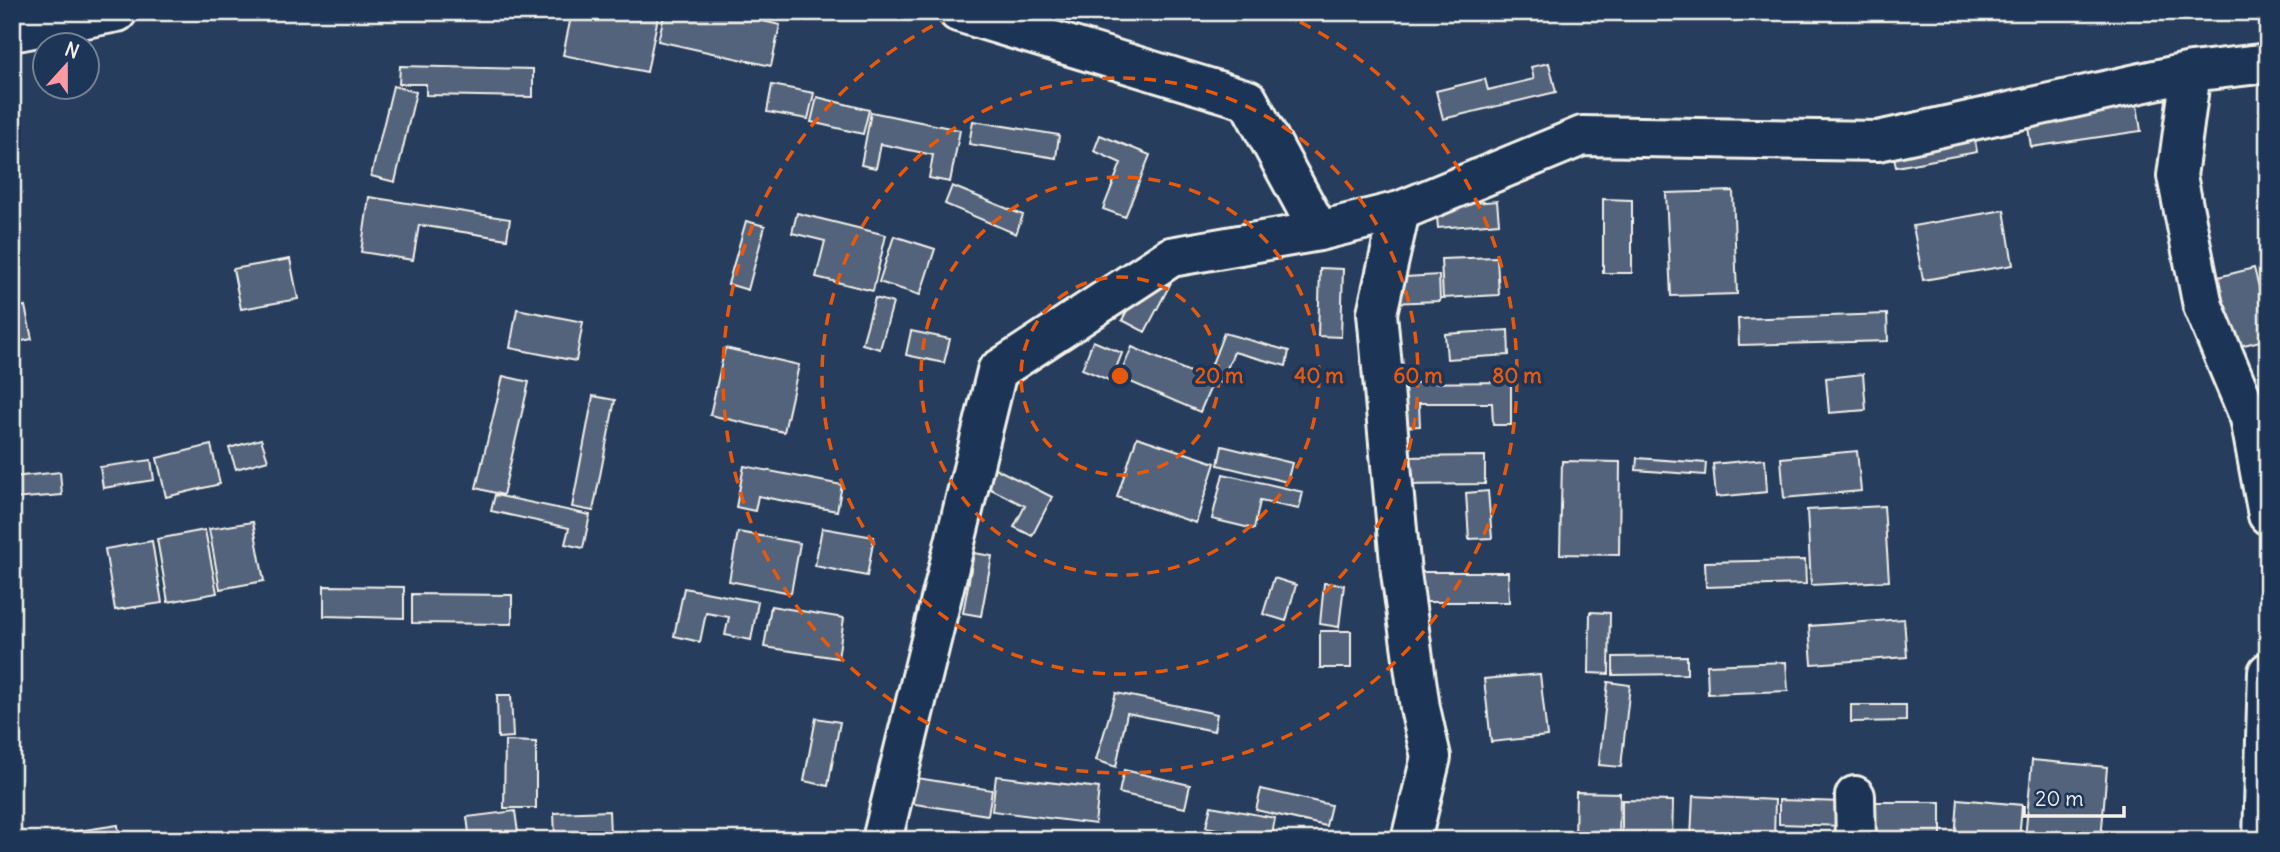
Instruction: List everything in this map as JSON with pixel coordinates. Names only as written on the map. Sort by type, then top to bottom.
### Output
[{"type":"street","points":[[12,32],[117,12]]},
{"type":"street","points":[[958,12],[1248,100],[1319,231]]},
{"type":"street","points":[[882,840],[997,371],[1171,257],[1319,231],[1400,211],[1582,136],[1878,141],[2190,72],[2268,63]]},
{"type":"street","points":[[2190,72],[2177,176],[2203,306],[2250,418],[2268,515]]},
{"type":"street","points":[[1400,211],[1377,313],[1401,573],[1420,708],[1431,757],[1411,840]]},
{"type":"street","points":[[2263,840],[2268,672]]},
{"type":"street","points":[[1854,796],[1856,840]]},
{"type":"building","points":[[572,12],[659,12],[647,72],[563,55]]},
{"type":"building","points":[[665,12],[724,12],[780,25],[771,66],[658,41]]},
{"type":"building","points":[[1549,63],[1556,92],[1443,119],[1436,91],[1485,79],[1488,90],[1534,79],[1531,67]]},
{"type":"building","points":[[400,66],[533,69],[533,97],[426,95],[426,84],[399,84]]},
{"type":"building","points":[[772,85],[814,93],[808,119],[767,112]]},
{"type":"building","points":[[393,86],[416,92],[395,182],[371,176]]},
{"type":"building","points":[[817,97],[869,110],[863,134],[811,122]]},
{"type":"building","points":[[2136,98],[2141,131],[2031,147],[2026,114]]},
{"type":"building","points":[[871,112],[960,130],[950,182],[929,178],[933,155],[881,144],[876,168],[861,165]]},
{"type":"building","points":[[973,121],[1059,135],[1056,158],[969,144]]},
{"type":"building","points":[[1973,128],[1977,152],[1896,167],[1891,143]]},
{"type":"building","points":[[1100,135],[1150,155],[1125,217],[1103,209],[1121,163],[1094,151]]},
{"type":"building","points":[[952,186],[1023,215],[1016,234],[945,204]]},
{"type":"building","points":[[1733,191],[1737,294],[1671,296],[1666,193]]},
{"type":"building","points":[[369,197],[510,219],[507,239],[419,225],[413,260],[361,252]]},
{"type":"building","points":[[1603,199],[1632,200],[1632,273],[1603,273]]},
{"type":"building","points":[[1497,201],[1499,223],[1438,228],[1436,206]]},
{"type":"building","points":[[2004,210],[2013,265],[1923,280],[1913,226]]},
{"type":"building","points":[[797,213],[886,235],[873,291],[816,277],[825,241],[792,233]]},
{"type":"building","points":[[746,221],[765,226],[748,290],[728,284]]},
{"type":"building","points":[[894,236],[935,249],[920,295],[879,282]]},
{"type":"building","points":[[1162,244],[1185,256],[1145,332],[1122,320]]},
{"type":"building","points":[[1497,257],[1499,295],[1443,298],[1441,259]]},
{"type":"building","points":[[290,259],[298,299],[241,309],[233,269]]},
{"type":"building","points":[[1320,268],[1343,269],[1341,337],[1318,336]]},
{"type":"building","points":[[2254,268],[2268,322],[2268,339],[2232,348],[2214,278]]},
{"type":"building","points":[[1439,275],[1440,301],[1390,303],[1388,278]]},
{"type":"building","points":[[875,298],[893,303],[880,349],[862,344]]},
{"type":"building","points":[[25,306],[32,339],[12,343],[12,308]]},
{"type":"building","points":[[517,309],[583,322],[576,361],[510,348]]},
{"type":"building","points":[[1887,314],[1888,341],[1739,345],[1738,319]]},
{"type":"building","points":[[1508,330],[1509,355],[1447,359],[1445,334]]},
{"type":"building","points":[[911,331],[950,339],[944,363],[906,355]]},
{"type":"building","points":[[1224,333],[1289,351],[1286,366],[1234,352],[1221,383],[1207,377]]},
{"type":"building","points":[[1093,341],[1122,353],[1111,381],[1082,369]]},
{"type":"building","points":[[1132,347],[1213,382],[1200,412],[1119,377]]},
{"type":"building","points":[[725,348],[799,365],[784,432],[710,415]]},
{"type":"building","points":[[1863,374],[1866,410],[1829,413],[1826,378]]},
{"type":"building","points":[[503,376],[529,382],[503,495],[476,488]]},
{"type":"building","points":[[1511,382],[1511,425],[1493,425],[1492,403],[1419,403],[1420,426],[1400,427],[1399,383]]},
{"type":"building","points":[[593,396],[615,400],[593,511],[572,507]]},
{"type":"building","points":[[1137,437],[1215,463],[1196,523],[1117,497]]},
{"type":"building","points":[[261,439],[268,460],[236,469],[229,448]]},
{"type":"building","points":[[211,445],[220,484],[166,497],[157,458]]},
{"type":"building","points":[[1222,446],[1292,463],[1287,482],[1218,465]]},
{"type":"building","points":[[1857,451],[1861,491],[1784,498],[1781,458]]},
{"type":"building","points":[[1485,456],[1485,484],[1400,485],[1400,457]]},
{"type":"building","points":[[1637,458],[1706,463],[1705,475],[1636,470]]},
{"type":"building","points":[[1765,459],[1767,492],[1716,497],[1713,464]]},
{"type":"building","points":[[151,460],[154,480],[103,488],[100,467]]},
{"type":"building","points":[[1562,461],[1620,462],[1619,555],[1560,554]]},
{"type":"building","points":[[744,466],[842,485],[837,511],[758,496],[755,511],[736,507]]},
{"type":"building","points":[[991,466],[1052,497],[1032,536],[1014,527],[1025,506],[981,484]]},
{"type":"building","points":[[60,472],[62,495],[12,499],[12,477]]},
{"type":"building","points":[[1223,474],[1303,492],[1299,509],[1260,501],[1254,529],[1212,519]]},
{"type":"building","points":[[1488,491],[1492,538],[1469,539],[1466,493]]},
{"type":"building","points":[[495,495],[590,515],[583,548],[565,544],[569,528],[491,511]]},
{"type":"building","points":[[1884,506],[1889,581],[1811,585],[1807,510]]},
{"type":"building","points":[[253,522],[264,581],[220,589],[209,529]]},
{"type":"building","points":[[822,528],[874,537],[867,576],[815,566]]},
{"type":"building","points":[[205,530],[217,593],[168,602],[157,539]]},
{"type":"building","points":[[738,532],[800,543],[791,593],[729,581]]},
{"type":"building","points":[[152,541],[162,603],[115,610],[105,549]]},
{"type":"building","points":[[974,553],[992,556],[981,616],[963,613]]},
{"type":"building","points":[[1805,560],[1806,584],[1706,587],[1705,562]]},
{"type":"building","points":[[1421,572],[1508,572],[1509,602],[1421,602]]},
{"type":"building","points":[[1274,578],[1296,585],[1286,621],[1263,614]]},
{"type":"building","points":[[1324,583],[1344,585],[1339,627],[1320,624]]},
{"type":"building","points":[[324,586],[404,587],[404,618],[324,616]]},
{"type":"building","points":[[684,588],[758,602],[751,640],[725,635],[729,617],[706,613],[700,642],[674,636]]},
{"type":"building","points":[[412,594],[512,595],[512,624],[412,623]]},
{"type":"building","points":[[771,606],[844,618],[838,658],[764,647]]},
{"type":"building","points":[[1590,612],[1610,613],[1609,674],[1589,673]]},
{"type":"building","points":[[1904,619],[1907,657],[1812,664],[1809,626]]},
{"type":"building","points":[[1320,631],[1351,631],[1351,668],[1320,668]]},
{"type":"building","points":[[1687,656],[1687,674],[1613,675],[1613,657]]},
{"type":"building","points":[[1786,662],[1788,691],[1708,694],[1707,665]]},
{"type":"building","points":[[1540,674],[1547,736],[1491,742],[1484,679]]},
{"type":"building","points":[[1608,682],[1630,685],[1621,767],[1599,765]]},
{"type":"building","points":[[1116,693],[1217,714],[1214,731],[1127,713],[1116,767],[1096,760]]},
{"type":"building","points":[[497,695],[511,695],[513,737],[498,738]]},
{"type":"building","points":[[1851,705],[1906,705],[1906,721],[1851,722]]},
{"type":"building","points":[[816,718],[840,722],[828,786],[804,781]]},
{"type":"building","points":[[505,741],[536,742],[536,808],[504,808]]},
{"type":"building","points":[[2032,760],[2107,767],[2101,840],[2025,840]]},
{"type":"building","points":[[1124,770],[1190,785],[1185,808],[1119,793]]},
{"type":"building","points":[[996,776],[1099,788],[1095,824],[992,811]]},
{"type":"building","points":[[911,777],[992,790],[988,815],[908,803]]},
{"type":"building","points":[[1261,789],[1331,805],[1326,826],[1256,810]]},
{"type":"building","points":[[1576,792],[1620,793],[1619,840],[1575,840]]},
{"type":"building","points":[[1693,796],[1775,800],[1774,840],[1691,838]]},
{"type":"building","points":[[1958,799],[2022,805],[2019,840],[1955,840]]},
{"type":"building","points":[[1622,800],[1673,801],[1672,840],[1622,840]]},
{"type":"building","points":[[1779,800],[1845,802],[1845,826],[1779,824]]},
{"type":"building","points":[[1865,802],[1941,802],[1941,840],[1865,840]]},
{"type":"building","points":[[1211,806],[1275,818],[1271,840],[1206,827]]},
{"type":"building","points":[[515,811],[519,840],[470,840],[467,817]]},
{"type":"building","points":[[609,811],[610,834],[555,836],[554,813]]},
{"type":"building","points":[[118,825],[120,840],[72,840],[71,832]]}]
